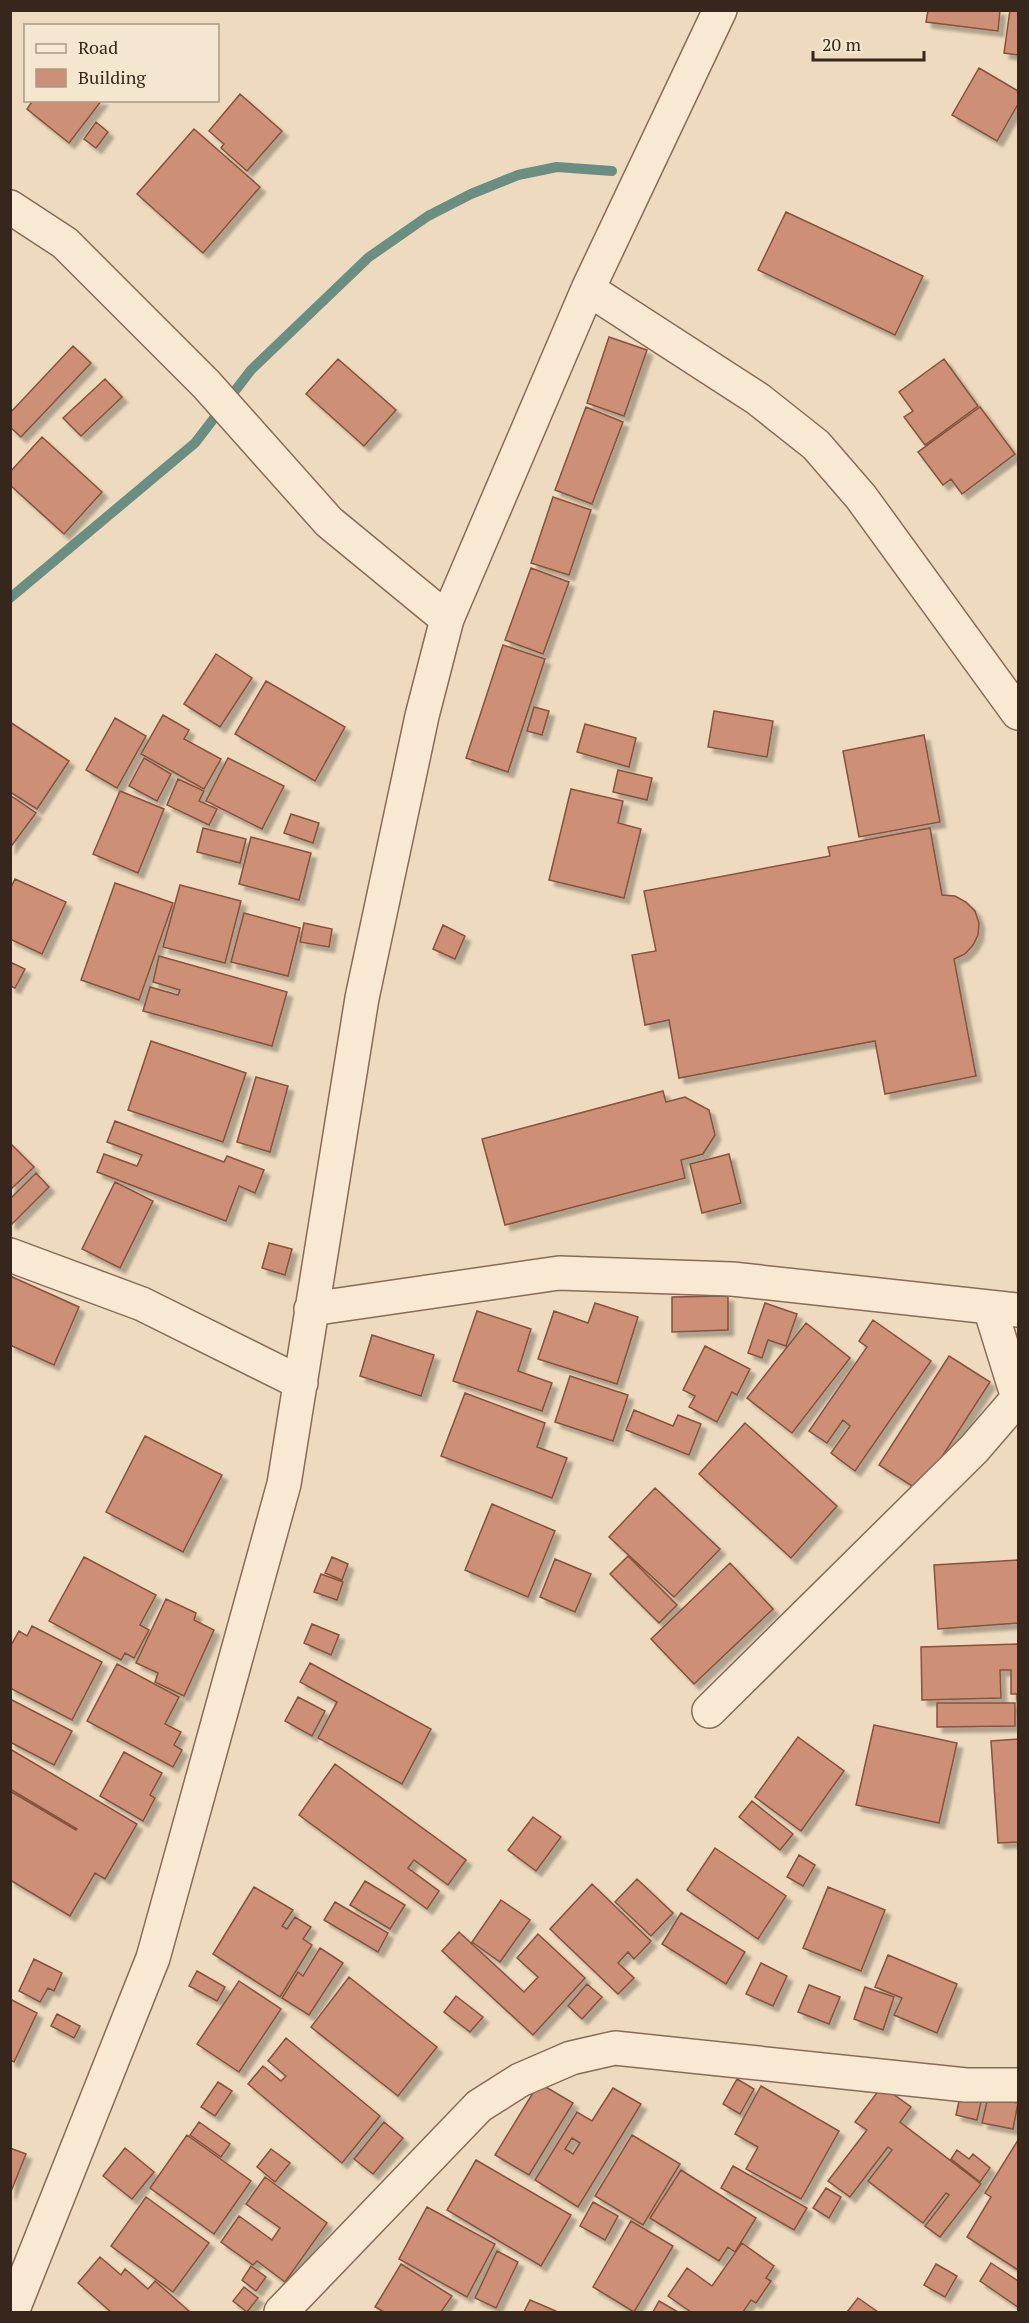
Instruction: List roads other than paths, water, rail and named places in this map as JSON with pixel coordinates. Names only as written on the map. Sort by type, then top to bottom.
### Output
[{"type":"street","points":[[14,2299],[153,1958],[284,1484],[362,998],[422,716],[447,619],[588,289],[720,10]]},
{"type":"street","points":[[10,207],[64,243],[206,384],[328,522],[447,619]]},
{"type":"street","points":[[588,289],[758,399],[816,445],[861,497],[1018,713]]},
{"type":"street","points":[[10,1255],[142,1304],[301,1383]]},
{"type":"street","points":[[311,1309],[559,1273],[732,1280],[1004,1309],[1018,1398],[974,1449],[709,1711]]},
{"type":"street","points":[[281,2313],[479,2106],[520,2080],[571,2058],[615,2048],[966,2085],[1018,2085]]},
{"type":"waterway","points":[[10,598],[195,443],[251,370],[369,257],[428,216],[471,194],[518,175],[557,167],[612,171]]}]
